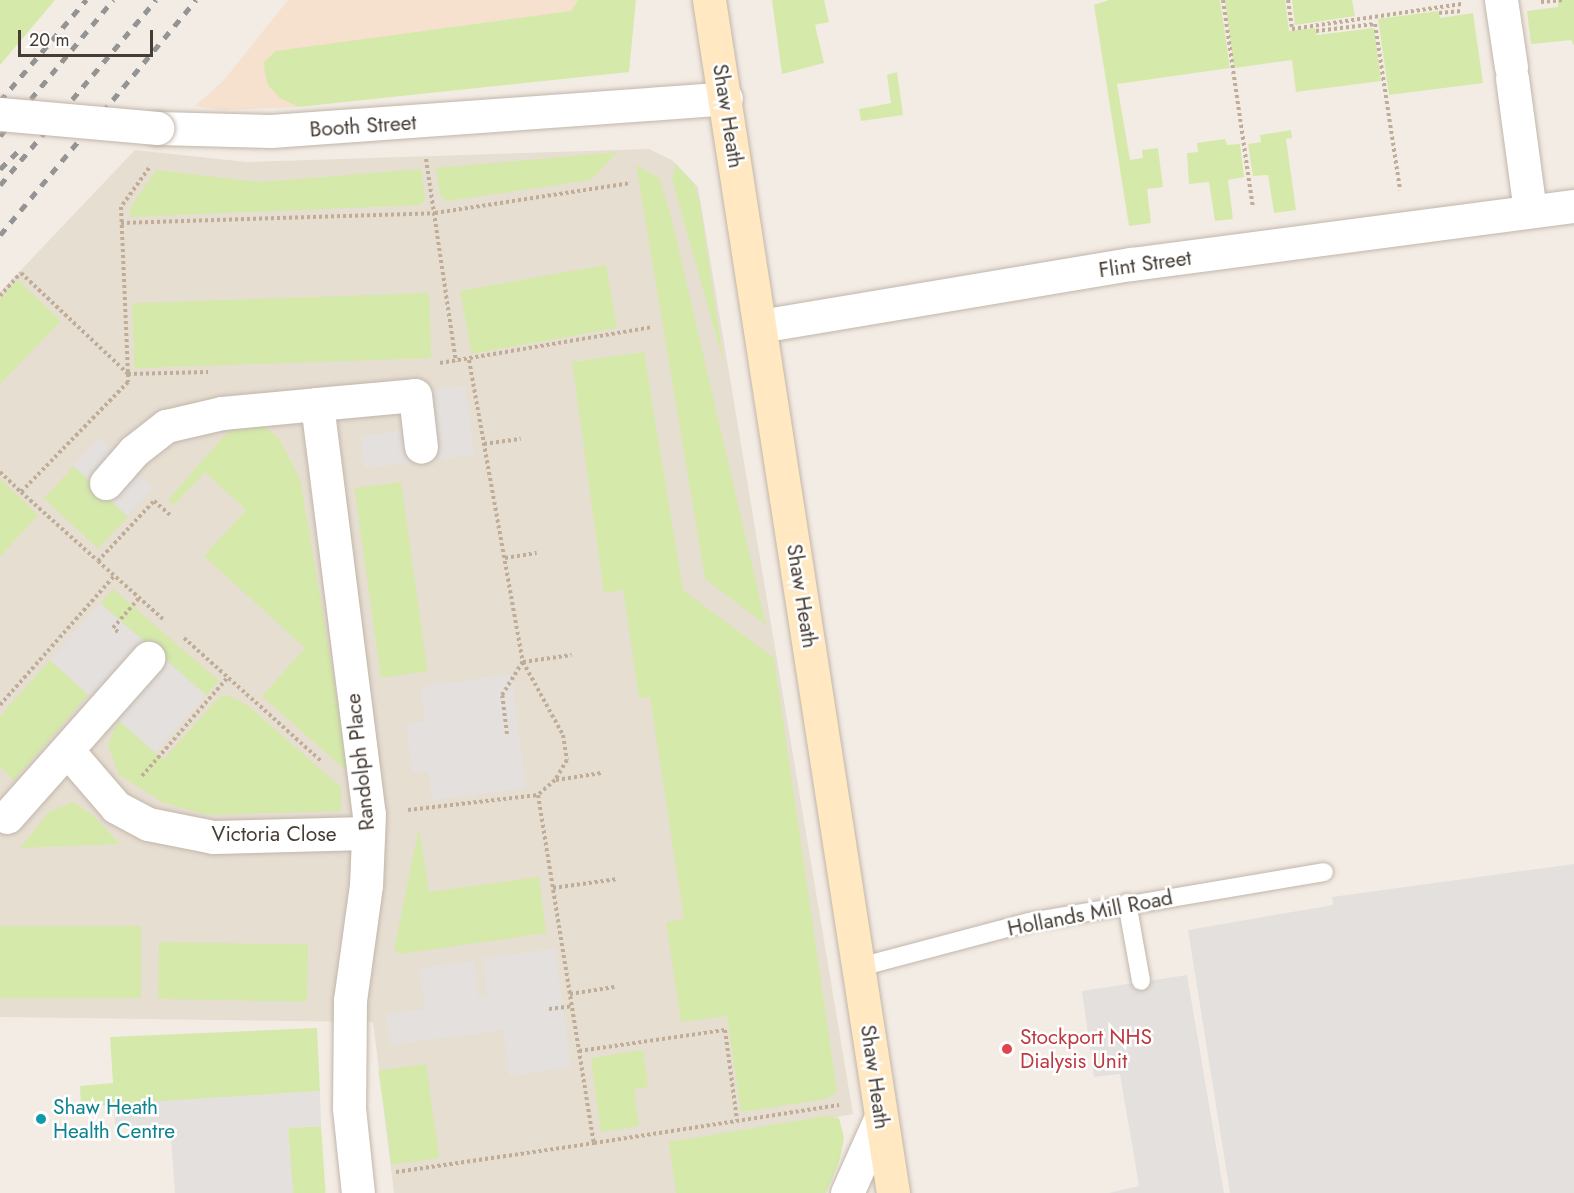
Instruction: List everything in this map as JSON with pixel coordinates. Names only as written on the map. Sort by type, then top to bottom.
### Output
[{"type":"main road","name":"Shaw Heath","points":[[709,0],[726,98],[893,1193]]},
{"type":"street","points":[[1488,1],[1512,73],[1530,211]]},
{"type":"street","name":"Booth Street","points":[[0,114],[167,129],[271,131],[420,122],[726,98]]},
{"type":"street","name":"Flint Street","points":[[760,326],[1258,247],[1574,206]]},
{"type":"street","points":[[106,483],[134,451],[166,426],[222,413],[415,395],[421,447]]},
{"type":"street","name":"Randolph Place","points":[[317,404],[368,817],[366,885],[350,1000],[350,1108],[357,1185]]},
{"type":"street","points":[[7,817],[148,658]]},
{"type":"street","name":"Victoria Close","points":[[67,750],[116,807],[148,824],[213,837],[368,817]]},
{"type":"street","points":[[847,1193],[880,1108]]},
{"type":"lane","name":"Hollands Mill Road","points":[[860,968],[1029,922],[1127,903],[1324,872]]},
{"type":"lane","points":[[1127,903],[1141,981]]},
{"type":"path","points":[[1222,0],[1258,247]]},
{"type":"path","points":[[1288,0],[1292,29],[1488,1]]},
{"type":"path","points":[[1316,31],[1375,24],[1405,228]]},
{"type":"path","points":[[420,122],[456,362]]},
{"type":"path","points":[[128,374],[121,207],[167,129]]},
{"type":"path","points":[[121,223],[435,213],[631,183]]},
{"type":"path","points":[[0,296],[21,273],[128,374],[220,372]]},
{"type":"path","points":[[433,363],[469,360],[652,327]]},
{"type":"path","points":[[175,629],[228,677],[368,817],[538,795],[555,780],[567,760],[563,735],[523,662],[469,360]]},
{"type":"path","points":[[484,444],[521,439]]},
{"type":"path","points":[[0,472],[21,492]]},
{"type":"path","points":[[166,621],[98,561],[154,501],[171,516]]},
{"type":"path","points":[[505,558],[537,553]]},
{"type":"path","points":[[0,705],[114,576]]},
{"type":"path","points":[[507,734],[502,695],[523,662],[571,655]]},
{"type":"path","points":[[116,807],[228,677]]},
{"type":"path","points":[[555,780],[601,773]]},
{"type":"path","points":[[538,795],[594,1143]]},
{"type":"path","points":[[553,888],[617,879]]},
{"type":"path","points":[[570,993],[614,987]]},
{"type":"path","points":[[549,1009],[573,1006]]},
{"type":"path","points":[[579,1051],[725,1030],[737,1120]]},
{"type":"path","points":[[357,1185],[737,1120],[880,1108]]},
{"type":"shaded area","points":[[288,0],[578,0],[571,11],[280,98],[298,107],[223,110],[195,106],[224,80]]},
{"type":"shaded area","points":[[649,149],[672,160],[698,187],[853,1114],[681,1145],[687,1193],[394,1193],[373,1022],[0,1017],[0,292],[135,150],[246,162]]},
{"type":"shaded area","points":[[465,386],[474,455],[365,468],[361,436],[436,426],[432,390]]},
{"type":"shaded area","points":[[99,438],[153,488],[127,516],[73,466]]},
{"type":"shaded area","points":[[100,603],[206,695],[156,752],[50,660]]},
{"type":"shaded area","points":[[511,675],[526,788],[432,800],[428,771],[412,773],[406,724],[425,721],[421,686]]},
{"type":"shaded area","points":[[1574,864],[1574,1193],[1230,1193],[1188,930],[1333,905],[1332,897]]},
{"type":"shaded area","points":[[555,949],[571,1067],[509,1076],[503,1030],[390,1045],[386,1014],[425,1009],[419,968],[474,961],[478,996],[487,996],[483,958]]},
{"type":"shaded area","points":[[1187,975],[1224,1193],[1109,1193],[1139,1186],[1120,1074],[1094,1077],[1082,991]]},
{"type":"shaded area","points":[[320,1091],[321,1126],[288,1128],[293,1193],[175,1193],[170,1124],[115,1127],[114,1104]]},
{"type":"green space","points":[[0,0],[55,0],[0,65]]},
{"type":"green space","points":[[578,0],[636,0],[629,72],[298,107],[280,98],[268,85],[264,62],[276,51],[571,11]]},
{"type":"green space","points":[[772,0],[824,0],[829,22],[815,25],[824,63],[782,74]]},
{"type":"green space","points":[[1109,0],[1220,0],[1230,68],[1117,84],[1130,160],[1143,158],[1142,150],[1158,148],[1163,187],[1147,189],[1151,223],[1129,226],[1094,5]]},
{"type":"green space","points":[[1225,0],[1285,0],[1289,31],[1315,28],[1317,35],[1374,28],[1381,81],[1296,92],[1292,60],[1234,68]]},
{"type":"green space","points":[[1292,0],[1352,0],[1355,16],[1295,25]]},
{"type":"green space","points":[[1558,0],[1574,0],[1574,46],[1571,40],[1531,44],[1527,11],[1558,7]]},
{"type":"green space","points":[[1438,11],[1440,18],[1473,13],[1483,83],[1389,95],[1378,19]]},
{"type":"green space","points":[[897,72],[903,115],[861,121],[859,109],[891,103],[887,75]]},
{"type":"green space","points":[[1291,130],[1292,138],[1286,139],[1296,210],[1274,213],[1268,175],[1253,176],[1248,144],[1261,142],[1260,135]]},
{"type":"green space","points":[[1225,139],[1227,145],[1240,144],[1244,177],[1228,180],[1233,219],[1215,221],[1209,182],[1189,184],[1187,153],[1198,152],[1197,143]]},
{"type":"green space","points":[[617,152],[591,180],[447,201],[440,195],[436,168]]},
{"type":"green space","points":[[676,164],[694,184],[700,204],[724,364],[672,179]]},
{"type":"green space","points":[[636,165],[659,178],[671,216],[766,625],[705,579]]},
{"type":"green space","points":[[421,169],[425,199],[421,205],[130,217],[130,208],[156,170],[260,182]]},
{"type":"green space","points":[[606,265],[617,328],[471,354],[460,291]]},
{"type":"green space","points":[[18,280],[61,321],[0,384],[0,299]]},
{"type":"green space","points":[[429,293],[431,358],[134,368],[132,303]]},
{"type":"green space","points":[[644,352],[683,590],[774,658],[837,1092],[826,1099],[741,1112],[727,1016],[681,1022],[666,922],[684,919],[650,697],[639,698],[623,590],[604,593],[572,362]]},
{"type":"green space","points":[[251,423],[267,428],[280,440],[300,479],[350,774],[262,696],[305,648],[204,556],[246,510],[205,472],[174,505],[168,500],[224,436],[237,425]]},
{"type":"green space","points":[[74,466],[128,516],[98,549],[44,498]]},
{"type":"green space","points":[[0,479],[38,515],[0,557]]},
{"type":"green space","points":[[401,482],[428,671],[381,678],[354,489]]},
{"type":"green space","points":[[113,589],[219,681],[206,695],[101,603]]},
{"type":"green space","points":[[50,660],[88,695],[14,780],[0,767],[0,716]]},
{"type":"green space","points":[[220,696],[230,696],[247,705],[341,787],[341,811],[208,815],[164,803],[119,775],[108,745],[118,720],[163,760]]},
{"type":"green space","points":[[73,802],[93,815],[120,844],[20,848],[49,812]]},
{"type":"green space","points":[[419,827],[429,892],[539,877],[546,933],[400,954],[394,950]]},
{"type":"green space","points":[[0,926],[141,926],[141,998],[0,998]]},
{"type":"green space","points":[[159,942],[308,945],[307,1002],[158,999]]},
{"type":"green space","points":[[317,1028],[320,1091],[81,1107],[80,1086],[113,1083],[110,1037]]},
{"type":"green space","points":[[643,1050],[648,1087],[634,1089],[639,1126],[601,1132],[591,1058]]},
{"type":"green space","points":[[426,1064],[439,1158],[392,1165],[378,1071]]},
{"type":"green space","points":[[825,1116],[839,1118],[844,1138],[840,1159],[826,1193],[676,1193],[669,1142]]},
{"type":"green space","points":[[321,1126],[326,1193],[293,1193],[288,1128]]},
{"type":"railway","points":[[0,101],[86,0]]},
{"type":"railway","points":[[0,136],[113,0]]},
{"type":"railway","points":[[0,185],[156,0]]},
{"type":"railway","points":[[0,235],[196,0]]},
{"type":"railway","points":[[0,169],[21,148]]},
{"type":"place","name":"Stockport NHS Dialysis Unit","points":[[1007,1049]]},
{"type":"place","name":"Shaw Heath Health Centre","points":[[41,1119]]}]
